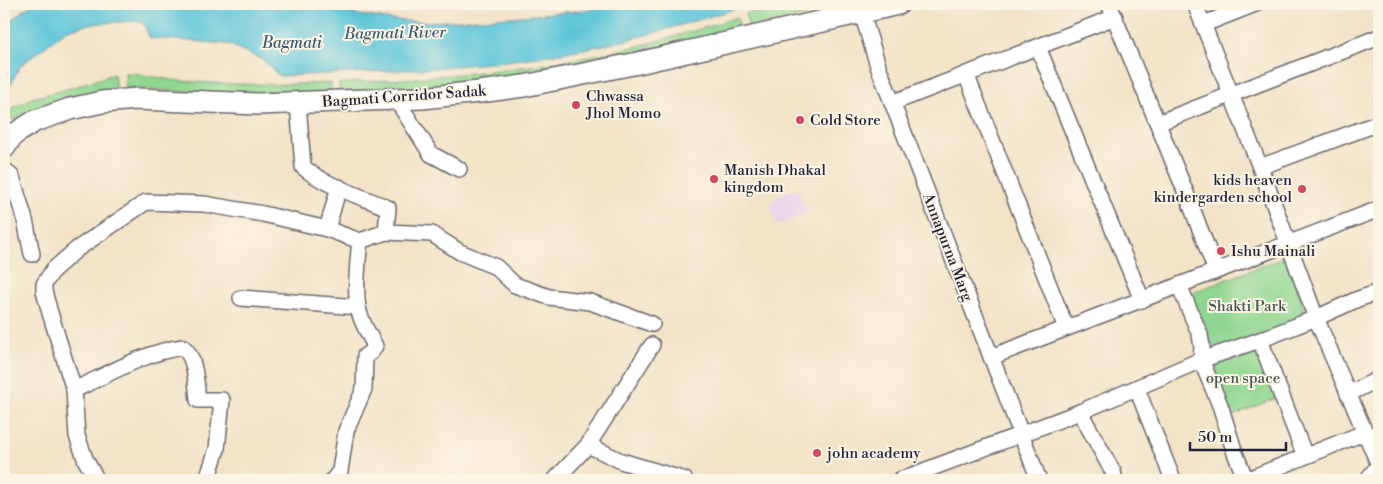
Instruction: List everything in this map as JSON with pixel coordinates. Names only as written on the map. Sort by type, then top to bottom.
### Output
[{"type":"main road","name":"Bagmati Corridor Sadak","points":[[4,148],[13,135],[35,121],[70,109],[102,102],[137,99],[224,104],[298,103],[422,98],[524,86],[638,63],[898,4]]},
{"type":"street","points":[[1195,4],[1232,94],[1316,318],[1379,465],[1366,480]]},
{"type":"street","points":[[1204,24],[1254,4]]},
{"type":"street","points":[[892,103],[1038,47],[1112,10],[1216,271]]},
{"type":"street","name":"Annapurna Marg","points":[[862,13],[878,66],[892,103],[1039,480]]},
{"type":"street","points":[[1158,123],[1379,37]]},
{"type":"street","points":[[1038,47],[1142,300]]},
{"type":"street","points":[[966,74],[1066,328]]},
{"type":"street","points":[[396,99],[431,154],[459,169]]},
{"type":"street","points":[[298,103],[303,167],[310,173],[388,208],[386,232]]},
{"type":"street","points":[[1260,167],[1379,123]]},
{"type":"street","points":[[4,169],[12,177],[32,254]]},
{"type":"street","points":[[327,229],[340,187]]},
{"type":"street","points":[[97,480],[86,461],[77,436],[74,390],[50,313],[44,284],[53,270],[77,249],[146,202],[204,204],[263,214],[327,229],[360,241],[386,232],[432,234],[460,252],[496,267],[516,285],[549,297],[590,302],[652,324]]},
{"type":"street","points":[[991,357],[1379,209]]},
{"type":"street","points":[[333,480],[340,471],[346,431],[364,389],[365,356],[375,346],[358,307],[358,256],[360,241]]},
{"type":"street","points":[[1179,285],[1200,335],[1202,347],[1200,360],[1220,405],[1235,453],[1246,480],[1366,432]]},
{"type":"street","points":[[900,480],[1080,412],[1137,389],[1200,360],[1260,340],[1379,292]]},
{"type":"street","points":[[241,298],[358,307]]},
{"type":"street","points":[[1260,340],[1305,456]]},
{"type":"street","points":[[555,480],[588,445],[652,345]]},
{"type":"street","points":[[74,390],[137,361],[170,349],[183,347],[188,352],[192,362],[198,400],[222,400],[217,449],[207,480]]},
{"type":"street","points":[[1348,394],[1379,379]]},
{"type":"street","points":[[1137,389],[1173,480]]},
{"type":"street","points":[[1080,412],[1113,472],[1115,480]]},
{"type":"street","points":[[588,445],[621,460],[685,480]]},
{"type":"shaded area","points":[[797,188],[808,213],[777,225],[771,206],[777,195]]},
{"type":"green space","points":[[789,4],[857,4],[749,28],[745,14]]},
{"type":"green space","points":[[737,17],[741,30],[486,83],[339,95],[339,83],[449,75],[559,62],[649,43]]},
{"type":"green space","points":[[125,73],[175,80],[219,83],[331,83],[332,96],[232,95],[125,88]]},
{"type":"green space","points":[[114,74],[116,89],[53,102],[13,120],[8,111],[32,98]]},
{"type":"green space","name":"Shakti Park","points":[[1285,257],[1308,318],[1210,355],[1186,295]]},
{"type":"green space","name":"open space","points":[[1260,340],[1283,395],[1230,417],[1203,362]]},
{"type":"water","name":"Bagmati","points":[[34,4],[214,4],[327,10],[393,20],[428,22],[510,17],[629,4],[752,4],[626,40],[584,49],[508,61],[432,68],[279,76],[263,60],[228,44],[150,38],[143,23],[134,21],[90,24],[67,30],[20,66],[4,98],[4,27],[25,9]]},
{"type":"place","name":"Chwassa Jhol Momo","points":[[576,105]]},
{"type":"place","name":"Cold Store","points":[[800,120]]},
{"type":"place","name":"Manish Dhakal kingdom","points":[[714,179]]},
{"type":"place","name":"kids heaven kindergarden school","points":[[1302,189]]},
{"type":"place","name":"Ishu Mainali","points":[[1221,251]]},
{"type":"place","name":"john academy","points":[[817,453]]},
{"type":"water label","name":"Bagmati River","points":[[395,32]]}]
